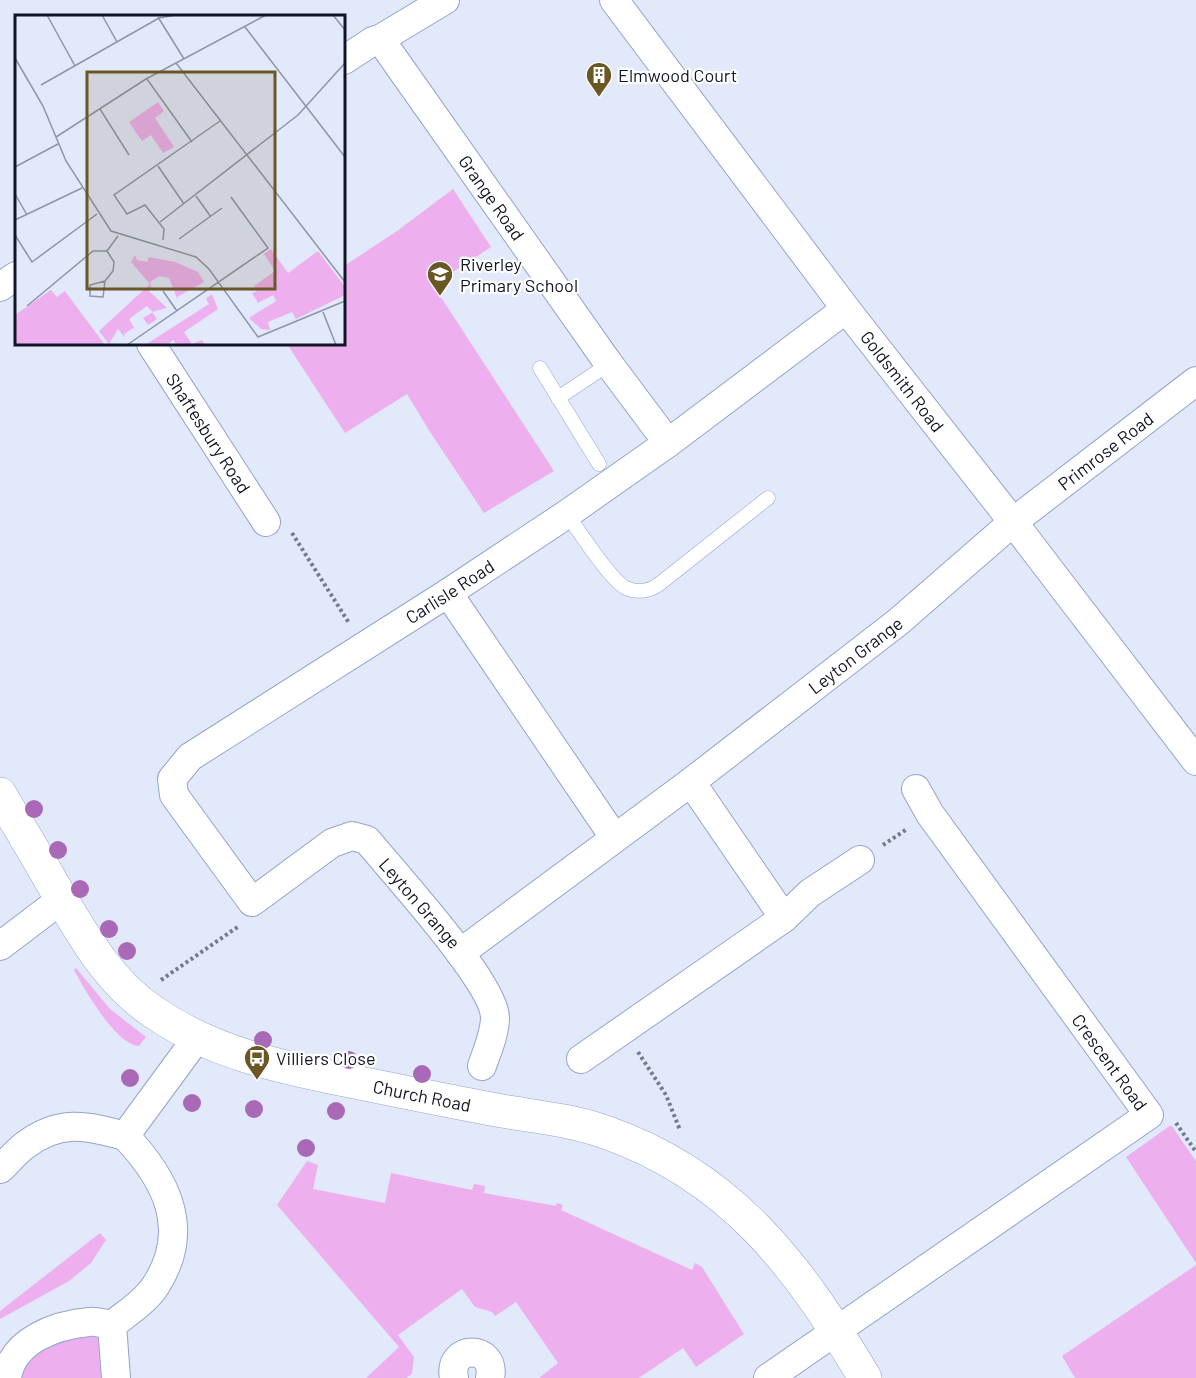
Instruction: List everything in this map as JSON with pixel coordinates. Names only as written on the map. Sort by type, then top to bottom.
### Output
[{"type":"main road","name":"Church Road","points":[[0,794],[101,963],[126,990],[150,1010],[197,1038],[258,1060],[301,1072],[578,1124],[605,1132],[664,1156],[702,1181],[748,1219],[775,1247],[837,1330],[865,1378]]},
{"type":"street","points":[[345,59],[445,0]]},
{"type":"street","name":"Goldsmith Road","points":[[614,0],[846,309],[1196,761]]},
{"type":"street","name":"Grange Road","points":[[380,39],[609,364],[668,443]]},
{"type":"street","points":[[0,287],[15,277]]},
{"type":"street","name":"Carlisle Road","points":[[252,902],[174,795],[172,779],[189,757],[448,593],[567,514],[668,443],[846,309]]},
{"type":"street","name":"Shaftesbury Road","points":[[152,345],[266,522]]},
{"type":"street","name":"Primrose Road","points":[[1013,522],[1196,381]]},
{"type":"street","name":"Leyton Grange","points":[[252,902],[332,843],[352,836],[367,840],[460,953],[691,782],[898,622],[1013,522]]},
{"type":"street","points":[[448,593],[614,837]]},
{"type":"street","points":[[691,782],[784,918]]},
{"type":"street","name":"Crescent Road","points":[[837,1330],[1149,1116],[930,814],[916,789]]},
{"type":"street","points":[[581,1059],[784,918],[810,893],[860,860]]},
{"type":"street","points":[[0,946],[62,899]]},
{"type":"street","points":[[460,953],[488,994],[495,1016],[493,1035],[482,1066]]},
{"type":"street","points":[[126,1137],[197,1038]]},
{"type":"street","points":[[0,1169],[38,1136],[56,1128],[75,1126],[108,1131],[126,1137],[141,1153],[160,1181],[170,1202],[173,1224],[166,1264],[156,1285],[140,1303],[112,1325],[90,1322],[47,1332],[28,1341],[17,1353],[7,1378]]},
{"type":"street","points":[[112,1325],[116,1378]]},
{"type":"street","points":[[768,1378],[837,1330]]},
{"type":"street","points":[[454,1378],[454,1364],[458,1358],[469,1353],[481,1354],[486,1358],[491,1370],[490,1378]]},
{"type":"lane","points":[[558,398],[609,364]]},
{"type":"lane","points":[[540,368],[599,464]]},
{"type":"lane","points":[[567,514],[616,580],[630,590],[642,591],[658,585],[768,498]]},
{"type":"path","points":[[266,522],[290,530],[363,647]]},
{"type":"path","points":[[860,860],[930,814]]},
{"type":"path","points":[[160,981],[243,923],[252,902]]},
{"type":"path","points":[[622,1029],[666,1095],[680,1130]]},
{"type":"path","points":[[1176,1122],[1196,1152]]},
{"type":"shaded area","points":[[453,189],[491,247],[433,285],[554,471],[484,513],[407,394],[345,433],[288,345],[345,345],[345,265],[397,231]]},
{"type":"shaded area","points":[[76,968],[110,1009],[146,1037],[139,1046],[120,1036],[102,1015],[85,990],[74,970]]},
{"type":"shaded area","points":[[1171,1125],[1196,1161],[1196,1263],[1126,1157]]},
{"type":"shaded area","points":[[307,1161],[318,1165],[313,1189],[385,1203],[391,1173],[472,1190],[474,1184],[485,1186],[484,1193],[556,1206],[557,1203],[563,1205],[561,1210],[692,1270],[695,1263],[702,1267],[744,1334],[696,1367],[683,1348],[639,1378],[539,1378],[558,1363],[516,1302],[495,1316],[492,1312],[475,1307],[462,1289],[398,1335],[414,1357],[412,1374],[406,1378],[366,1378],[399,1347],[277,1205]]},
{"type":"shaded area","points":[[100,1233],[106,1240],[91,1263],[69,1281],[0,1319],[0,1311]]},
{"type":"shaded area","points":[[1196,1265],[1196,1378],[1075,1378],[1062,1356]]},
{"type":"shaded area","points":[[93,1332],[98,1339],[108,1378],[14,1378],[25,1354]]},
{"type":"place","name":"Elmwood Court","points":[[599,98]]},
{"type":"place","name":"Riverley Primary School","points":[[440,297]]},
{"type":"place","name":"Villiers Close","points":[[257,1081]]}]
